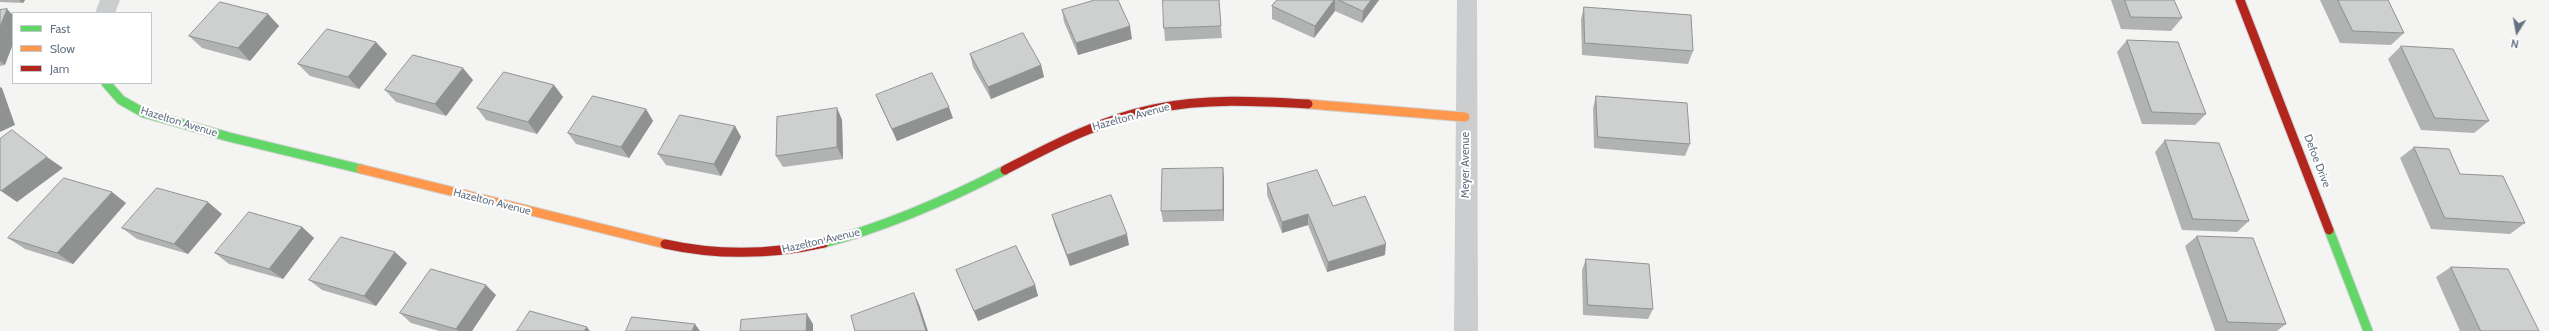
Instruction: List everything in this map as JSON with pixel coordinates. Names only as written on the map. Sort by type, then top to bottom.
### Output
[{"type":"street","points":[[105,12],[110,0]]},
{"type":"street","name":"Meyer Avenue","points":[[1466,331],[1465,117],[1467,0]]},
{"type":"street","name":"Defoe Drive","points":[[2240,0],[2368,331]]},
{"type":"street","name":"Hazelton Avenue","points":[[107,84],[121,100],[144,113],[222,135],[678,247],[739,253],[787,250],[896,222],[951,199],[1053,143],[1103,122],[1163,106],[1235,102],[1307,104],[1465,117]]},
{"type":"building","points":[[1095,0],[1118,0],[1130,26],[1076,43],[1062,10]]},
{"type":"building","points":[[1163,0],[1219,0],[1221,26],[1164,28]]},
{"type":"building","points":[[1277,0],[1334,0],[1315,26],[1272,6]]},
{"type":"building","points":[[1339,0],[1371,0],[1363,11]]},
{"type":"building","points":[[2125,0],[2174,0],[2182,18],[2131,17]]},
{"type":"building","points":[[2338,0],[2388,0],[2404,33],[2353,31]]},
{"type":"building","points":[[220,2],[268,14],[238,48],[189,36]]},
{"type":"building","points":[[1584,7],[1691,15],[1693,51],[1585,43]]},
{"type":"building","points":[[7,9],[0,27],[0,10]]},
{"type":"building","points":[[327,29],[376,42],[348,77],[298,64]]},
{"type":"building","points":[[1023,33],[1041,65],[988,87],[970,54]]},
{"type":"building","points":[[2127,40],[2178,42],[2206,114],[2152,112]]},
{"type":"building","points":[[2401,46],[2453,49],[2489,121],[2435,118]]},
{"type":"building","points":[[413,55],[463,68],[435,104],[385,90]]},
{"type":"building","points":[[504,72],[554,85],[528,122],[477,108]]},
{"type":"building","points":[[932,73],[949,107],[892,129],[876,95]]},
{"type":"building","points":[[593,96],[646,109],[621,147],[568,133]]},
{"type":"building","points":[[1596,96],[1687,103],[1690,144],[1598,137]]},
{"type":"building","points":[[837,108],[837,147],[776,156],[777,117]]},
{"type":"building","points":[[680,115],[735,126],[714,164],[658,154]]},
{"type":"building","points":[[12,130],[47,157],[1,191],[0,139]]},
{"type":"building","points":[[2165,140],[2219,143],[2249,221],[2193,219]]},
{"type":"building","points":[[2414,147],[2449,149],[2460,174],[2503,176],[2525,223],[2445,218]]},
{"type":"building","points":[[1223,168],[1223,210],[1161,211],[1162,169]]},
{"type":"building","points":[[1317,170],[1333,206],[1365,196],[1386,244],[1328,262],[1308,214],[1282,222],[1267,184]]},
{"type":"building","points":[[64,178],[112,192],[57,253],[8,238]]},
{"type":"building","points":[[157,188],[208,202],[174,244],[122,228]]},
{"type":"building","points":[[1111,195],[1127,234],[1067,255],[1052,215]]},
{"type":"building","points":[[249,212],[302,227],[269,269],[215,253]]},
{"type":"building","points":[[2197,236],[2253,238],[2286,324],[2228,322]]},
{"type":"building","points":[[341,237],[395,252],[364,296],[309,280]]},
{"type":"building","points":[[1016,246],[1035,285],[974,311],[956,270]]},
{"type":"building","points":[[1586,259],[1649,264],[1653,309],[1588,305]]},
{"type":"building","points":[[2451,267],[2508,269],[2539,331],[2481,331]]},
{"type":"building","points":[[431,269],[486,285],[456,329],[400,313]]},
{"type":"building","points":[[914,293],[926,331],[855,331],[851,316]]},
{"type":"building","points":[[530,311],[587,327],[584,331],[517,331]]},
{"type":"building","points":[[807,314],[806,331],[740,331],[741,320]]},
{"type":"building","points":[[632,317],[695,324],[692,331],[626,331]]},
{"type":"traffic: fast","points":[[107,84],[121,100],[144,113],[229,137],[361,169]]},
{"type":"traffic: fast","points":[[824,243],[848,237],[895,221],[939,203],[1005,170]]},
{"type":"traffic: fast","points":[[2329,230],[2368,331]]},
{"type":"traffic: slow","points":[[1308,104],[1465,117]]},
{"type":"traffic: slow","points":[[361,169],[665,244]]},
{"type":"traffic: jam","points":[[2240,0],[2329,230]]},
{"type":"traffic: jam","points":[[1005,170],[1084,131],[1116,119],[1154,109],[1176,105],[1242,101],[1308,104]]},
{"type":"traffic: jam","points":[[665,244],[704,251],[744,253],[785,250],[824,243]]}]
